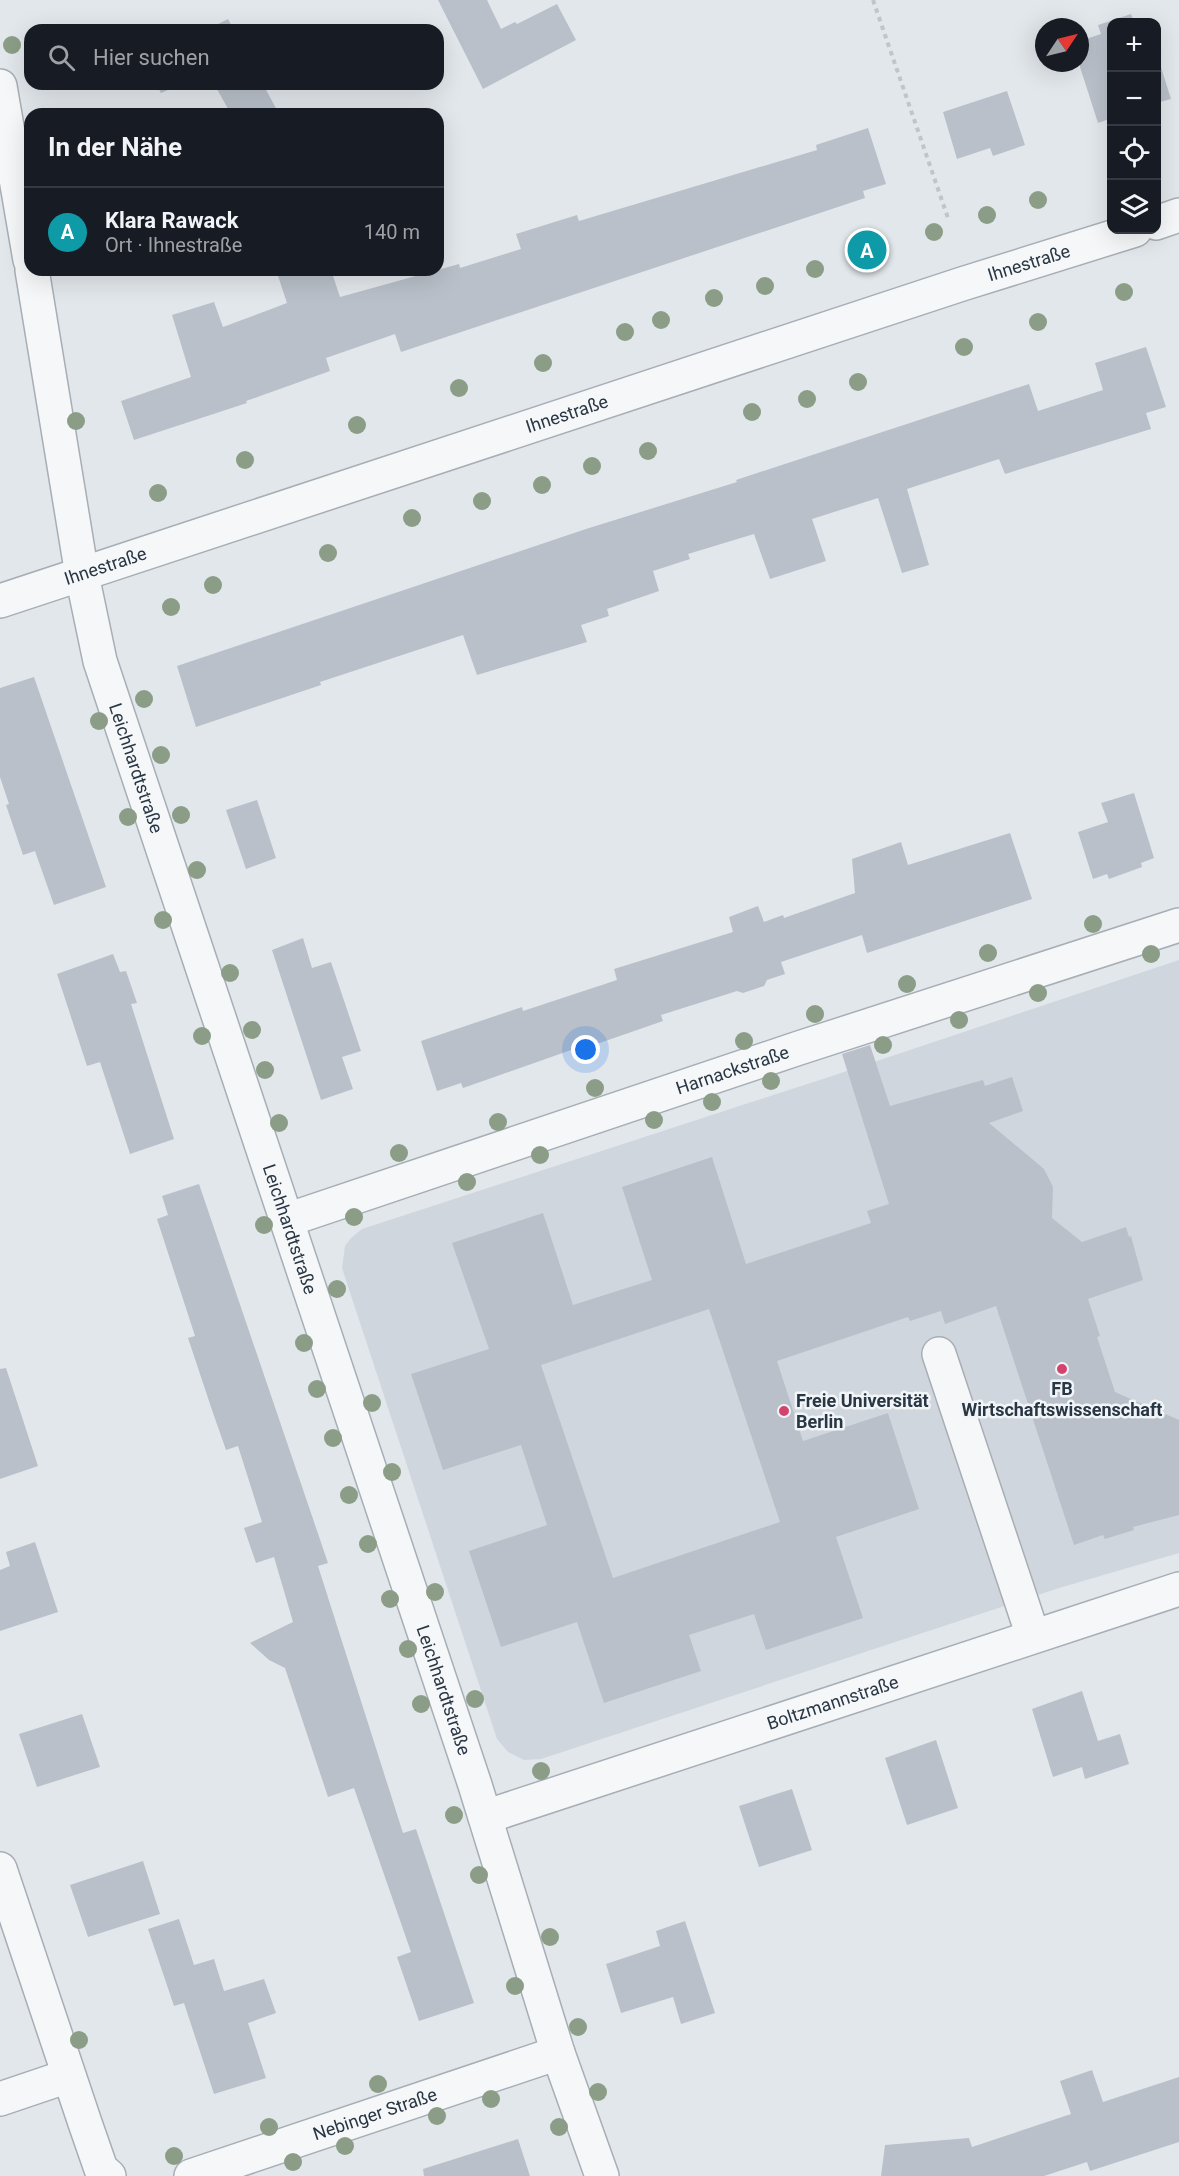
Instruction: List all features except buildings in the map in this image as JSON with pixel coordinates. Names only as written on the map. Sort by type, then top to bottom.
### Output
[{"type":"street","points":[[0,86],[24,225]]},
{"type":"street","points":[[1161,221],[1179,215]]},
{"type":"street","name":"Ihnestraße","points":[[0,601],[940,291],[1122,234]]},
{"type":"street","name":"Leichhardtstraße","points":[[33,276],[82,575],[100,662],[485,1817],[558,2053],[602,2176]]},
{"type":"street","name":"Harnackstraße","points":[[287,1220],[798,1048],[1179,925]]},
{"type":"street","points":[[939,1354],[1033,1636]]},
{"type":"street","name":"Boltzmannstraße","points":[[485,1817],[1179,1589]]},
{"type":"street","points":[[0,1869],[101,2169],[109,2176]]},
{"type":"street","name":"Nebinger Straße","points":[[191,2176],[558,2053]]},
{"type":"street","points":[[0,2098],[68,2076]]},
{"type":"path","points":[[873,0],[950,221]]},
{"type":"shaded area","name":"Freie Universität Berlin","points":[[1179,960],[1179,1553],[1059,1588],[541,1759],[524,1760],[508,1752],[497,1739],[342,1268],[345,1246],[351,1238],[362,1229]]},
{"type":"place","name":"Klara Rawack","points":[[867,250]]},
{"type":"place","name":"FB Wirtschaftswissenschaft","points":[[1062,1369]]},
{"type":"place","name":"Freie Universität Berlin","points":[[784,1411]]}]
